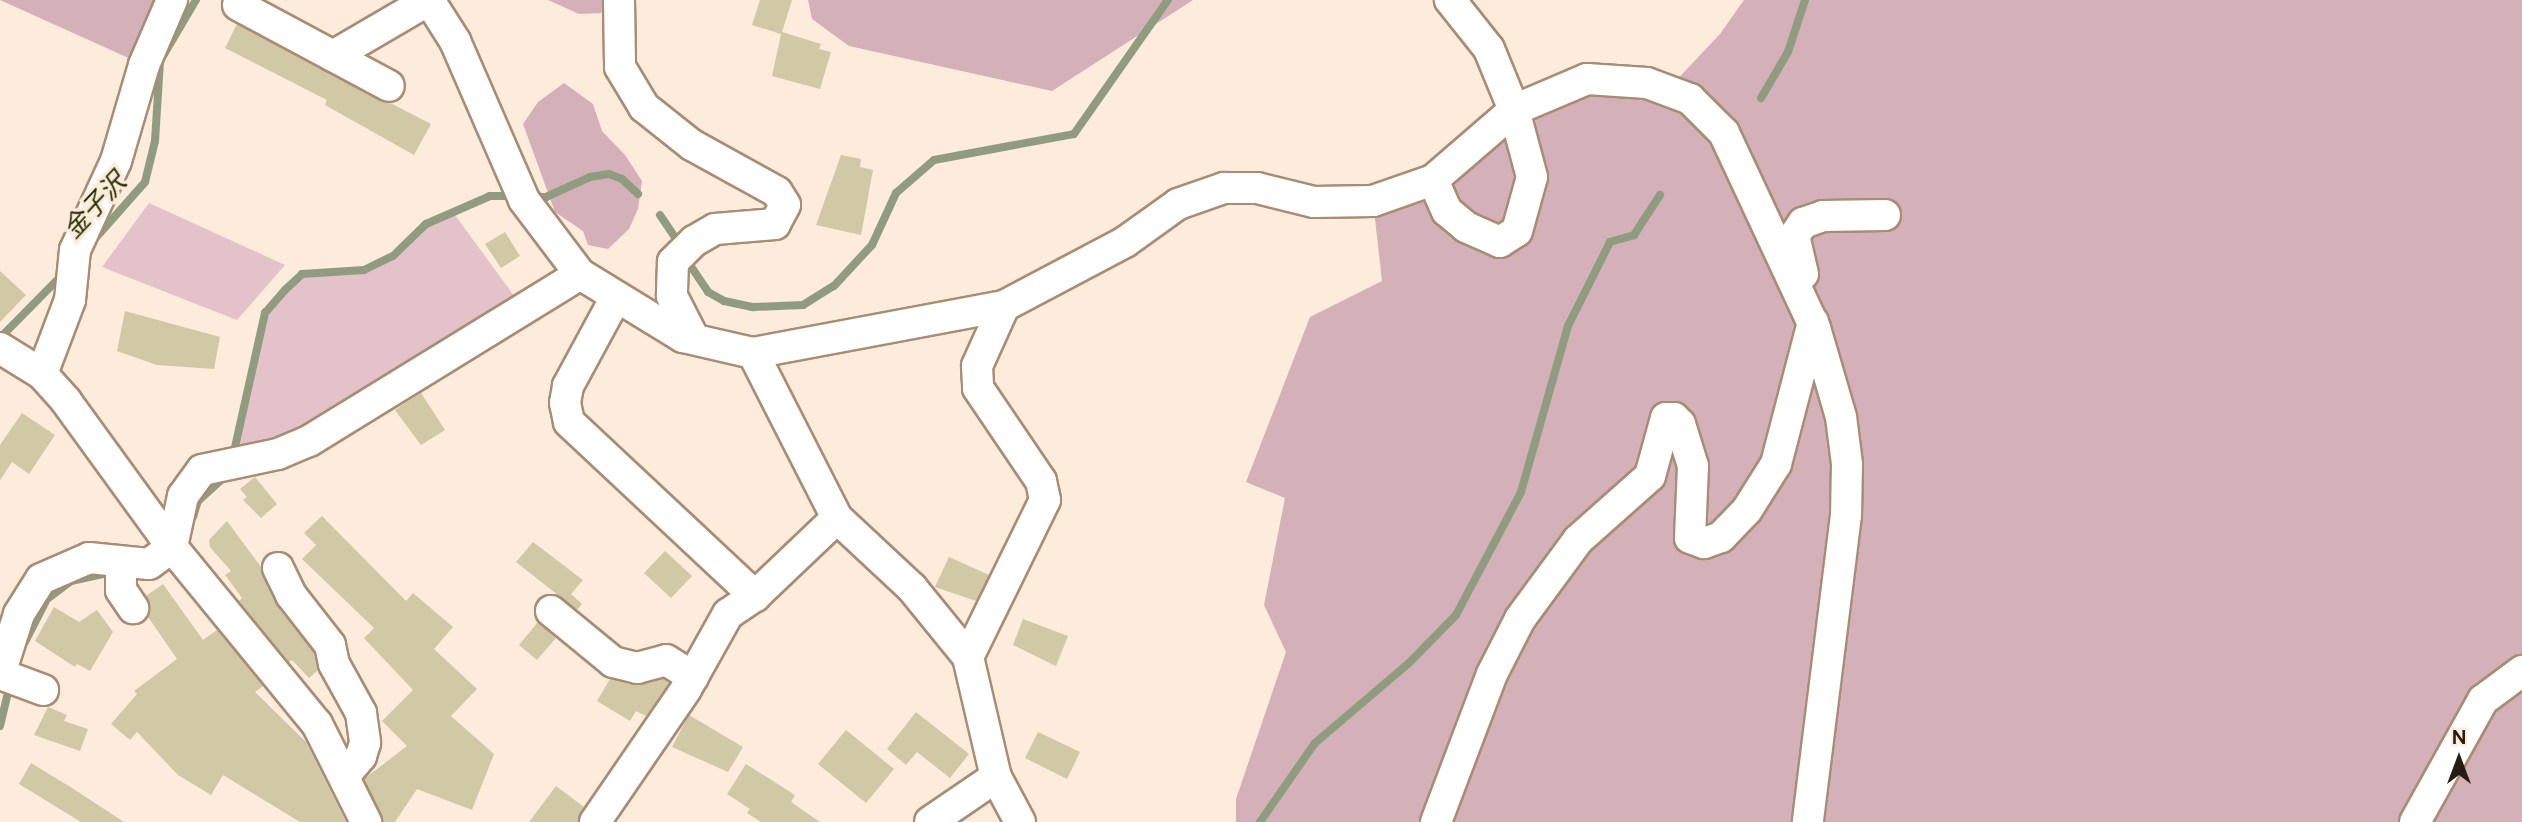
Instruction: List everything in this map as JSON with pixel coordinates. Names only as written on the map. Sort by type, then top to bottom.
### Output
[{"type":"street","points":[[42,374],[71,300],[75,250],[116,161],[144,65],[172,0]]},
{"type":"street","points":[[333,56],[429,0],[455,41],[521,193],[580,274],[615,299],[694,339],[753,353],[1004,306],[1125,242],[1178,204],[1224,188],[1257,188],[1314,202],[1373,201],[1433,180],[1514,110],[1587,79],[1647,83],[1669,88],[1690,99],[1724,133],[1815,328],[1776,464],[1747,510],[1721,537],[1704,543],[1690,538],[1693,466],[1679,424],[1674,418],[1666,418],[1650,476],[1578,540],[1520,619],[1492,674],[1436,822]]},
{"type":"street","points":[[619,0],[620,67],[644,107],[692,145],[777,192],[785,205],[775,224],[715,229],[694,241],[673,262],[671,296],[694,339]]},
{"type":"street","points":[[1433,180],[1447,211],[1466,227],[1500,242],[1517,231],[1532,177],[1514,110],[1489,49],[1450,0]]},
{"type":"street","points":[[238,5],[389,86]]},
{"type":"street","points":[[1808,822],[1846,515],[1847,464],[1841,417],[1815,328],[1794,236],[1803,223],[1823,216],[1885,215]]},
{"type":"street","points":[[177,553],[183,496],[202,470],[278,454],[309,441],[580,274]]},
{"type":"street","points":[[615,299],[568,386],[565,404],[569,422],[755,596]]},
{"type":"street","points":[[968,656],[1045,500],[1041,481],[978,388],[977,366],[1004,306]]},
{"type":"street","points":[[0,348],[42,374],[177,553],[317,724],[366,822]]},
{"type":"street","points":[[753,353],[836,518],[912,588],[968,656],[996,777],[1020,822]]},
{"type":"street","points":[[596,822],[693,677],[728,614],[755,596],[836,518]]},
{"type":"street","points":[[14,679],[19,614],[41,579],[89,558],[124,581],[149,564],[177,553]]},
{"type":"street","points":[[278,568],[291,596],[330,645],[334,664],[361,713],[365,743],[361,756],[344,776]]},
{"type":"street","points":[[551,611],[613,662],[638,668],[666,660],[693,677]]},
{"type":"street","points":[[2415,822],[2483,700],[2522,671]]},
{"type":"street","points":[[930,822],[996,777]]},
{"type":"shaded area","points":[[0,0],[172,0],[144,65]]},
{"type":"shaded area","points":[[548,0],[608,0],[601,13],[579,14]]},
{"type":"shaded area","points":[[808,0],[1193,0],[1052,91],[849,46],[812,19]]},
{"type":"shaded area","points":[[1744,0],[2522,0],[2522,822],[1236,822],[1236,799],[1286,652],[1264,605],[1285,498],[1246,482],[1310,317],[1382,281],[1373,201],[1587,79],[1669,88],[1720,34]]},
{"type":"shaded area","points":[[564,83],[593,104],[602,131],[625,155],[642,181],[638,209],[629,229],[608,249],[588,245],[583,231],[555,212],[523,124],[538,102]]},
{"type":"shaded area","points":[[149,203],[285,265],[237,320],[102,267]]},
{"type":"shaded area","points":[[452,211],[523,308],[242,462],[239,433],[265,313],[302,274],[364,269],[393,256],[426,224]]},
{"type":"building","points":[[760,0],[792,0],[782,32],[821,44],[819,49],[831,52],[820,89],[772,76],[781,34],[752,25]]},
{"type":"building","points":[[237,24],[431,124],[414,155],[325,105],[327,100],[225,48]]},
{"type":"building","points":[[841,155],[861,159],[860,167],[873,170],[861,235],[816,225]]},
{"type":"building","points":[[505,232],[520,256],[501,268],[485,244]]},
{"type":"building","points":[[0,271],[26,295],[0,322]]},
{"type":"building","points":[[125,311],[220,337],[214,369],[157,365],[117,351]]},
{"type":"building","points":[[421,393],[445,430],[421,445],[395,410]]},
{"type":"building","points":[[22,413],[55,435],[29,474],[12,462],[0,480],[0,445]]},
{"type":"building","points":[[255,477],[277,504],[261,518],[243,500],[247,497],[240,489]]},
{"type":"building","points":[[322,516],[406,601],[413,593],[453,627],[434,649],[477,689],[451,716],[494,754],[472,810],[417,789],[395,822],[383,822],[364,779],[407,746],[382,721],[413,690],[364,638],[374,628],[302,559],[316,545],[304,533]]},
{"type":"building","points":[[227,521],[261,567],[277,606],[314,653],[318,670],[309,678],[292,660],[289,662],[239,601],[242,598],[225,575],[231,571],[210,547],[209,540]]},
{"type":"building","points":[[533,542],[583,580],[571,594],[582,604],[577,610],[516,562]]},
{"type":"building","points":[[665,551],[692,576],[671,598],[644,573]]},
{"type":"building","points":[[949,557],[989,575],[976,601],[935,587]]},
{"type":"building","points":[[163,584],[203,640],[217,630],[263,686],[255,692],[306,742],[346,822],[300,822],[223,775],[211,795],[178,775],[137,732],[130,740],[111,724],[137,694],[134,691],[177,659],[148,617],[146,596]]},
{"type":"building","points":[[54,607],[79,622],[97,610],[113,632],[90,671],[77,664],[75,667],[35,641]]},
{"type":"building","points":[[1023,619],[1068,636],[1056,666],[1013,645]]},
{"type":"building","points":[[538,622],[556,638],[537,660],[519,645]]},
{"type":"building","points":[[610,679],[633,685],[663,679],[669,683],[646,716],[636,711],[630,721],[597,701]]},
{"type":"building","points":[[48,707],[67,715],[64,721],[88,729],[80,751],[34,735]]},
{"type":"building","points":[[916,712],[969,754],[950,778],[917,752],[906,765],[887,749]]},
{"type":"building","points":[[689,715],[743,747],[728,772],[672,747]]},
{"type":"building","points":[[846,730],[894,769],[866,803],[818,764]]},
{"type":"building","points":[[1038,732],[1080,752],[1067,779],[1025,758]]},
{"type":"building","points":[[31,763],[124,822],[81,822],[19,784]]},
{"type":"building","points":[[746,764],[795,795],[791,802],[820,822],[761,822],[747,813],[750,809],[727,794]]},
{"type":"building","points":[[556,786],[584,807],[578,822],[529,822]]},
{"type":"waterway","name":"金子沢","points":[[92,242],[145,182],[155,141],[160,61],[196,0]]},
{"type":"waterway","points":[[690,265],[708,292],[724,301],[753,307],[803,305],[834,286],[872,245],[896,193],[934,160],[1074,134],[1168,0]]},
{"type":"waterway","points":[[1761,98],[1788,52],[1805,0]]},
{"type":"waterway","points":[[530,196],[546,197],[590,177],[609,174],[622,179],[638,194]]},
{"type":"waterway","points":[[1260,822],[1315,743],[1409,663],[1456,615],[1521,492],[1568,326],[1610,242],[1634,235],[1660,195]]},
{"type":"waterway","points":[[233,456],[265,313],[302,274],[364,270],[393,256],[426,224],[490,196],[514,196]]},
{"type":"waterway","points":[[660,215],[681,246]]},
{"type":"waterway","name":"金子沢","points":[[0,338],[64,273]]},
{"type":"waterway","points":[[193,517],[198,501],[230,472]]},
{"type":"waterway","points":[[25,642],[47,599],[71,581],[104,574]]},
{"type":"waterway","points":[[0,726],[10,684]]}]
